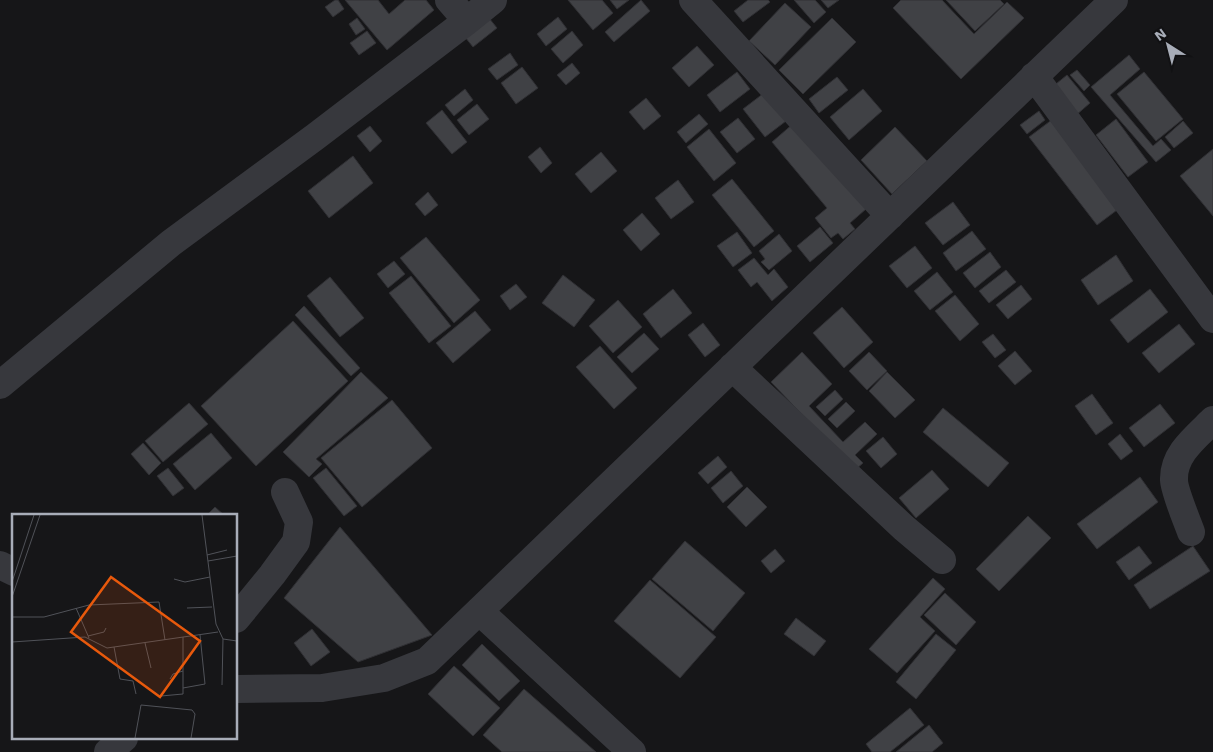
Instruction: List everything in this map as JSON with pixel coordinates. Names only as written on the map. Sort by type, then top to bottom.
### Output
[{"type":"street","points":[[449,0],[467,22]]},
{"type":"street","points":[[0,386],[171,243],[467,22],[492,0]]},
{"type":"street","points":[[693,0],[890,216]]},
{"type":"street","points":[[238,689],[322,688],[384,678],[427,660],[1114,0]]},
{"type":"street","points":[[1034,76],[1213,319]]},
{"type":"street","points":[[732,367],[904,528],[942,560]]},
{"type":"street","points":[[1191,532],[1173,482],[1176,465],[1186,448],[1213,420]]},
{"type":"street","points":[[238,618],[296,542],[299,522],[285,492]]},
{"type":"street","points":[[0,565],[12,571]]},
{"type":"street","points":[[478,611],[632,752]]},
{"type":"street","points":[[108,752],[122,740]]},
{"type":"building","points":[[338,0],[344,9],[333,17],[325,7]]},
{"type":"building","points":[[345,0],[378,0],[389,14],[405,0],[426,0],[434,10],[387,50]]},
{"type":"building","points":[[568,0],[602,0],[613,13],[593,30]]},
{"type":"building","points":[[610,0],[629,0],[617,9]]},
{"type":"building","points":[[641,0],[650,11],[614,42],[605,32]]},
{"type":"building","points":[[748,0],[768,0],[770,2],[743,22],[734,11]]},
{"type":"building","points":[[794,0],[815,0],[826,12],[814,23]]},
{"type":"building","points":[[821,0],[839,0],[828,8]]},
{"type":"building","points":[[901,0],[942,0],[974,34],[1007,2],[1024,18],[961,79],[893,8]]},
{"type":"building","points":[[946,0],[1000,0],[1004,4],[975,31]]},
{"type":"building","points":[[785,3],[811,27],[775,65],[749,41]]},
{"type":"building","points":[[558,17],[567,29],[546,46],[537,34]]},
{"type":"building","points":[[357,18],[365,29],[356,35],[349,24]]},
{"type":"building","points":[[489,18],[497,28],[473,47],[465,37]]},
{"type":"building","points":[[832,18],[856,42],[803,94],[779,70]]},
{"type":"building","points":[[367,31],[376,43],[359,55],[350,43]]},
{"type":"building","points":[[572,31],[583,45],[563,63],[551,49]]},
{"type":"building","points":[[697,46],[714,65],[689,87],[672,68]]},
{"type":"building","points":[[510,53],[518,65],[497,80],[488,69]]},
{"type":"building","points":[[1129,55],[1140,69],[1110,95],[1153,146],[1161,139],[1171,150],[1156,162],[1091,87]]},
{"type":"building","points":[[572,63],[580,73],[566,85],[557,75]]},
{"type":"building","points":[[522,67],[538,88],[516,104],[501,83]]},
{"type":"building","points":[[1077,70],[1090,85],[1084,91],[1070,75]]},
{"type":"building","points":[[737,72],[750,89],[720,112],[707,95]]},
{"type":"building","points":[[1144,72],[1183,119],[1156,141],[1117,94]]},
{"type":"building","points":[[1067,75],[1090,103],[1075,116],[1051,88]]},
{"type":"building","points":[[837,77],[848,90],[819,113],[809,99]]},
{"type":"building","points":[[465,89],[473,100],[454,116],[445,105]]},
{"type":"building","points":[[863,89],[882,111],[849,140],[830,117]]},
{"type":"building","points":[[764,93],[786,121],[765,137],[743,109]]},
{"type":"building","points":[[646,98],[661,116],[644,130],[629,112]]},
{"type":"building","points":[[477,104],[489,119],[469,135],[457,120]]},
{"type":"building","points":[[442,110],[467,142],[452,154],[426,123]]},
{"type":"building","points":[[1039,111],[1045,120],[1027,134],[1020,125]]},
{"type":"building","points":[[699,114],[708,124],[686,143],[677,132]]},
{"type":"building","points":[[738,118],[755,139],[737,153],[720,132]]},
{"type":"building","points":[[1053,119],[1121,207],[1097,225],[1029,137]]},
{"type":"building","points":[[1116,119],[1148,162],[1128,177],[1096,135]]},
{"type":"building","points":[[1183,121],[1193,133],[1174,148],[1165,137]]},
{"type":"building","points":[[794,123],[866,209],[850,223],[855,229],[843,239],[838,233],[831,238],[815,218],[827,208],[772,142]]},
{"type":"building","points":[[370,126],[382,141],[370,152],[357,136]]},
{"type":"building","points":[[895,127],[927,161],[892,194],[861,160]]},
{"type":"building","points":[[709,129],[736,163],[714,181],[687,147]]},
{"type":"building","points":[[540,147],[552,163],[541,173],[528,157]]},
{"type":"building","points":[[1213,149],[1213,216],[1180,176]]},
{"type":"building","points":[[601,152],[617,171],[591,193],[575,174]]},
{"type":"building","points":[[353,156],[373,183],[329,218],[308,191]]},
{"type":"building","points":[[732,179],[774,231],[754,247],[712,195]]},
{"type":"building","points":[[678,180],[694,202],[671,219],[655,198]]},
{"type":"building","points":[[428,192],[438,205],[425,216],[415,204]]},
{"type":"building","points":[[953,202],[970,225],[943,245],[925,223]]},
{"type":"building","points":[[642,213],[660,234],[641,251],[623,230]]},
{"type":"building","points":[[820,227],[833,243],[810,262],[797,246]]},
{"type":"building","points":[[972,231],[986,249],[956,271],[943,253]]},
{"type":"building","points":[[737,232],[752,253],[733,267],[717,246]]},
{"type":"building","points":[[779,234],[792,251],[769,270],[761,262],[765,259],[759,251]]},
{"type":"building","points":[[426,237],[480,300],[454,323],[400,258]]},
{"type":"building","points":[[915,246],[932,268],[907,288],[889,266]]},
{"type":"building","points":[[990,252],[1001,267],[975,288],[963,273]]},
{"type":"building","points":[[1116,255],[1133,281],[1098,305],[1081,280]]},
{"type":"building","points":[[754,258],[768,275],[774,269],[788,287],[772,301],[757,282],[751,287],[738,270]]},
{"type":"building","points":[[394,261],[405,274],[388,288],[377,274]]},
{"type":"building","points":[[1006,270],[1016,282],[989,303],[979,291]]},
{"type":"building","points":[[937,272],[953,292],[930,310],[914,291]]},
{"type":"building","points":[[563,275],[595,300],[574,327],[542,303]]},
{"type":"building","points":[[411,276],[451,326],[429,343],[389,293]]},
{"type":"building","points":[[330,277],[364,318],[340,337],[307,296]]},
{"type":"building","points":[[516,284],[527,297],[510,310],[500,296]]},
{"type":"building","points":[[1021,285],[1032,299],[1008,319],[996,305]]},
{"type":"building","points":[[673,289],[692,313],[661,338],[643,314]]},
{"type":"building","points":[[1150,289],[1168,312],[1128,343],[1110,320]]},
{"type":"building","points":[[955,295],[979,324],[960,341],[935,311]]},
{"type":"building","points":[[618,300],[642,327],[613,353],[589,326]]},
{"type":"building","points":[[304,306],[360,368],[351,376],[295,315]]},
{"type":"building","points":[[842,307],[873,342],[844,368],[813,333]]},
{"type":"building","points":[[475,311],[491,330],[453,363],[436,343]]},
{"type":"building","points":[[293,321],[348,381],[256,466],[201,406]]},
{"type":"building","points":[[703,323],[720,345],[705,357],[688,335]]},
{"type":"building","points":[[1179,324],[1195,344],[1159,373],[1142,353]]},
{"type":"building","points":[[644,333],[659,349],[632,373],[617,357]]},
{"type":"building","points":[[993,334],[1006,350],[995,358],[982,342]]},
{"type":"building","points":[[600,346],[637,388],[614,409],[576,367]]},
{"type":"building","points":[[1015,351],[1032,371],[1015,385],[998,366]]},
{"type":"building","points":[[802,352],[832,384],[809,406],[843,442],[865,422],[877,434],[855,455],[863,463],[855,470],[771,382]]},
{"type":"building","points":[[869,352],[887,371],[867,390],[849,371]]},
{"type":"building","points":[[361,372],[388,398],[316,459],[322,464],[309,477],[283,452]]},
{"type":"building","points":[[887,372],[915,400],[895,418],[869,391]]},
{"type":"building","points":[[835,390],[843,399],[825,416],[816,407]]},
{"type":"building","points":[[1092,394],[1113,423],[1096,435],[1075,406]]},
{"type":"building","points":[[392,400],[432,448],[362,507],[321,458]]},
{"type":"building","points":[[846,402],[855,411],[837,428],[828,419]]},
{"type":"building","points":[[189,403],[208,424],[163,462],[145,441]]},
{"type":"building","points":[[1160,404],[1175,423],[1144,447],[1129,428]]},
{"type":"building","points":[[943,408],[1009,463],[988,487],[923,432]]},
{"type":"building","points":[[211,433],[232,458],[195,490],[173,464]]},
{"type":"building","points":[[1120,434],[1133,451],[1121,460],[1108,444]]},
{"type":"building","points":[[883,437],[897,454],[881,468],[866,451]]},
{"type":"building","points":[[143,443],[161,463],[149,475],[131,454]]},
{"type":"building","points":[[718,456],[727,467],[708,484],[698,473]]},
{"type":"building","points":[[168,468],[184,488],[173,496],[157,476]]},
{"type":"building","points":[[326,468],[357,506],[344,516],[313,478]]},
{"type":"building","points":[[932,470],[949,489],[916,518],[899,498]]},
{"type":"building","points":[[731,471],[743,486],[723,503],[711,488]]},
{"type":"building","points":[[1140,477],[1158,502],[1097,549],[1077,524]]},
{"type":"building","points":[[747,487],[767,507],[746,527],[727,507]]},
{"type":"building","points":[[215,507],[223,514],[208,514]]},
{"type":"building","points":[[1028,516],[1051,538],[999,591],[976,569]]},
{"type":"building","points":[[340,527],[432,635],[358,662],[284,598]]},
{"type":"building","points":[[685,541],[745,593],[713,631],[652,579]]},
{"type":"building","points":[[1139,546],[1152,563],[1129,580],[1116,562]]},
{"type":"building","points":[[1193,546],[1210,571],[1150,609],[1134,585]]},
{"type":"building","points":[[775,549],[785,561],[771,573],[761,561]]},
{"type":"building","points":[[933,578],[945,589],[920,617],[935,631],[897,673],[869,649]]},
{"type":"building","points":[[650,580],[716,637],[680,678],[614,621]]},
{"type":"building","points":[[945,593],[976,622],[956,645],[924,615]]},
{"type":"building","points":[[796,618],[826,641],[814,656],[784,634]]},
{"type":"building","points":[[312,629],[330,652],[311,666],[294,643]]},
{"type":"building","points":[[936,634],[956,650],[916,699],[896,682]]},
{"type":"building","points":[[482,644],[520,681],[499,701],[462,665]]},
{"type":"building","points":[[454,666],[500,708],[473,736],[428,694]]},
{"type":"building","points":[[524,689],[596,752],[502,752],[483,735]]},
{"type":"building","points":[[910,708],[924,725],[890,752],[872,752],[866,744]]},
{"type":"building","points":[[929,725],[943,743],[932,752],[896,752]]}]
